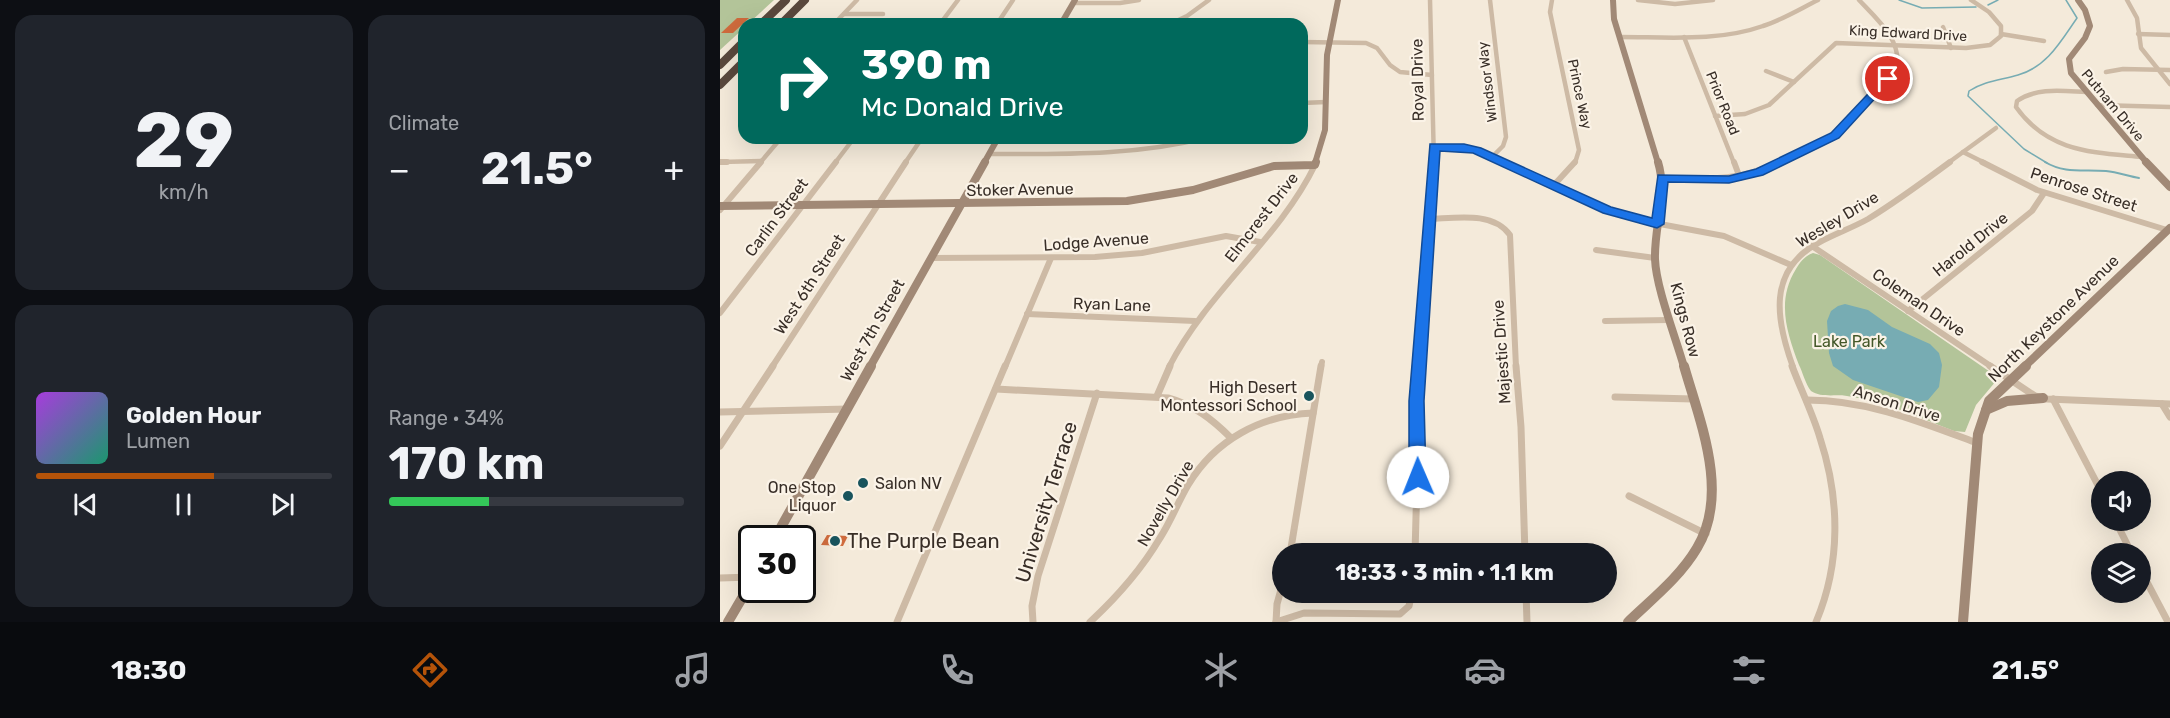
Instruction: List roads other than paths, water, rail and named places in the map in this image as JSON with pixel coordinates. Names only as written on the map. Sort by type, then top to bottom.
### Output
[{"type":"highway","points":[[767,18],[786,0]]},
{"type":"highway","points":[[787,18],[805,0]]},
{"type":"highway","points":[[720,65],[738,47]]},
{"type":"highway","points":[[720,85],[738,67]]},
{"type":"street","points":[[840,18],[857,0]]},
{"type":"street","points":[[944,18],[958,0]]},
{"type":"street","points":[[1001,18],[1013,0]]},
{"type":"street","points":[[1065,18],[1074,2],[1120,3],[1139,0]]},
{"type":"street","points":[[1183,18],[1209,0]]},
{"type":"street","name":"Elmcrest Drive","points":[[1158,396],[1176,353],[1195,321],[1297,197],[1315,165],[1325,130],[1329,42],[1338,0]]},
{"type":"street","name":"Royal Drive","points":[[1415,543],[1417,401],[1431,219],[1434,147],[1430,0]]},
{"type":"street","name":"Windsor Way","points":[[1490,0],[1506,137],[1503,147],[1492,157]]},
{"type":"street","name":"Prince Way","points":[[1552,0],[1550,12],[1579,150],[1575,163],[1554,185]]},
{"type":"street","name":"Kings Row","points":[[1613,0],[1612,12],[1662,178],[1663,190],[1654,258],[1707,448],[1711,479],[1711,514],[1706,534],[1699,548],[1684,567],[1628,622]]},
{"type":"street","points":[[1638,0],[1675,4],[1713,0]]},
{"type":"street","points":[[1620,37],[1684,37],[1747,31],[1768,24],[1818,0]]},
{"type":"street","points":[[1662,178],[1716,180],[1740,178],[1759,172],[1826,141],[1844,128],[1896,70],[1899,60],[1894,44],[1885,28],[1859,0]]},
{"type":"street","points":[[1971,0],[1995,17],[2001,26],[2001,34],[2044,41]]},
{"type":"street","name":"Putnam Drive","points":[[2078,0],[2087,13],[2090,30],[2071,57],[2069,66],[2073,77],[2141,157],[2170,187]]},
{"type":"street","points":[[2127,0],[2138,18],[2138,34],[2143,53],[2170,84]]},
{"type":"street","points":[[844,14],[883,14]]},
{"type":"street","points":[[1943,27],[1951,48]]},
{"type":"street","name":"King Edward Drive","points":[[1715,116],[1745,114],[1763,109],[1775,101],[1836,43],[1951,48],[1983,47],[1995,42],[2001,34]]},
{"type":"street","points":[[2138,34],[2170,35]]},
{"type":"street","name":"Prior Road","points":[[1684,37],[1740,178]]},
{"type":"street","points":[[1308,42],[1370,44],[1380,50],[1389,65],[1396,71],[1407,75],[1432,75]]},
{"type":"street","points":[[2106,72],[2119,69],[2170,70]]},
{"type":"street","points":[[1766,71],[1794,82]]},
{"type":"street","points":[[2086,92],[2052,92],[2025,96],[2017,101],[2016,106],[2038,133],[2058,144],[2076,149],[2141,157]]},
{"type":"street","points":[[1308,103],[1326,102]]},
{"type":"street","points":[[2097,105],[2170,107]]},
{"type":"street","name":"Wesley Drive","points":[[1816,622],[1830,582],[1834,562],[1835,526],[1825,455],[1807,400],[1785,345],[1779,320],[1780,294],[1791,265],[1812,246],[1867,219],[1996,128]]},
{"type":"street","points":[[721,207],[776,144]]},
{"type":"street","name":"Carlin Street","points":[[720,313],[849,144]]},
{"type":"street","name":"West 6th Street","points":[[720,446],[918,144]]},
{"type":"street","name":"West 7th Street","points":[[783,525],[994,144]]},
{"type":"street","points":[[988,154],[1125,153],[1182,144]]},
{"type":"street","points":[[1434,147],[1464,147],[1492,157],[1615,213],[1657,224],[1724,236],[1791,265]]},
{"type":"street","name":"Penrose Street","points":[[1963,152],[2044,193],[2169,229]]},
{"type":"street","points":[[720,162],[762,161]]},
{"type":"street","name":"Stoker Avenue","points":[[721,207],[1127,201],[1185,192],[1270,165],[1291,163],[1315,165]]},
{"type":"street","name":"Harold Drive","points":[[1908,312],[2032,211],[2044,193]]},
{"type":"street","name":"Majestic Drive","points":[[1431,219],[1493,220],[1504,225],[1510,235],[1512,331],[1521,427],[1525,543]]},
{"type":"street","name":"North Keystone Avenue","points":[[1963,622],[1977,443],[1989,401],[2169,229]]},
{"type":"street","name":"Lodge Avenue","points":[[931,258],[1051,258],[1126,255],[1226,236],[1260,242]]},
{"type":"street","name":"Coleman Drive","points":[[1812,246],[2030,393],[2043,398]]},
{"type":"street","points":[[1596,250],[1654,258]]},
{"type":"street","points":[[897,622],[1051,258]]},
{"type":"street","name":"Ryan Lane","points":[[1027,314],[1195,321]]},
{"type":"street","points":[[1605,321],[1670,320]]},
{"type":"street","points":[[1292,543],[1322,362]]},
{"type":"street","points":[[996,389],[1158,396],[1193,405],[1214,420],[1231,438]]},
{"type":"street","name":"University Terrace","points":[[1033,622],[1032,606],[1038,576],[1097,393]]},
{"type":"street","points":[[1615,397],[1693,399]]},
{"type":"street","points":[[1986,410],[2007,401],[2043,398],[2170,404]]},
{"type":"street","points":[[2054,399],[2091,471]]},
{"type":"street","name":"Anson Drive","points":[[1807,400],[1840,400],[1872,405],[1977,443]]},
{"type":"street","points":[[2162,404],[2170,417]]},
{"type":"street","points":[[720,412],[848,409]]},
{"type":"street","name":"Novelly Drive","points":[[1090,622],[1142,565],[1166,530],[1196,472],[1211,454],[1231,438],[1263,423],[1294,414],[1313,413]]},
{"type":"street","points":[[1629,496],[1706,534]]},
{"type":"street","points":[[720,578],[738,579]]},
{"type":"street","points":[[2151,590],[2168,622]]},
{"type":"street","points":[[728,622],[739,603]]},
{"type":"street","points":[[1277,603],[1276,622],[1304,613],[1400,614],[1407,610],[1409,603]]},
{"type":"street","points":[[1526,603],[1527,622]]},
{"type":"water","points":[[1845,304],[1868,310],[1892,327],[1930,344],[1939,353],[1942,365],[1939,387],[1928,400],[1918,402],[1853,380],[1833,366],[1829,353],[1827,321],[1831,311]]},
{"type":"waterway","points":[[1899,0],[1922,8],[1976,7]]},
{"type":"waterway","points":[[1988,5],[1998,0]]},
{"type":"waterway","points":[[2047,163],[2024,149],[1968,96],[1969,91],[1975,88],[2018,75],[2045,60],[2077,18],[2066,0]]},
{"type":"waterway","points":[[2045,162],[2067,170],[2106,171],[2139,178]]},
{"type":"place","name":"High Desert Montessori School","points":[[1309,396]]},
{"type":"place","name":"Salon NV","points":[[863,483]]},
{"type":"place","name":"One Stop Liquor","points":[[848,496]]},
{"type":"place","name":"The Purple Bean","points":[[835,541]]},
{"type":"park label","name":"Lake Park","points":[[1849,341]]}]
